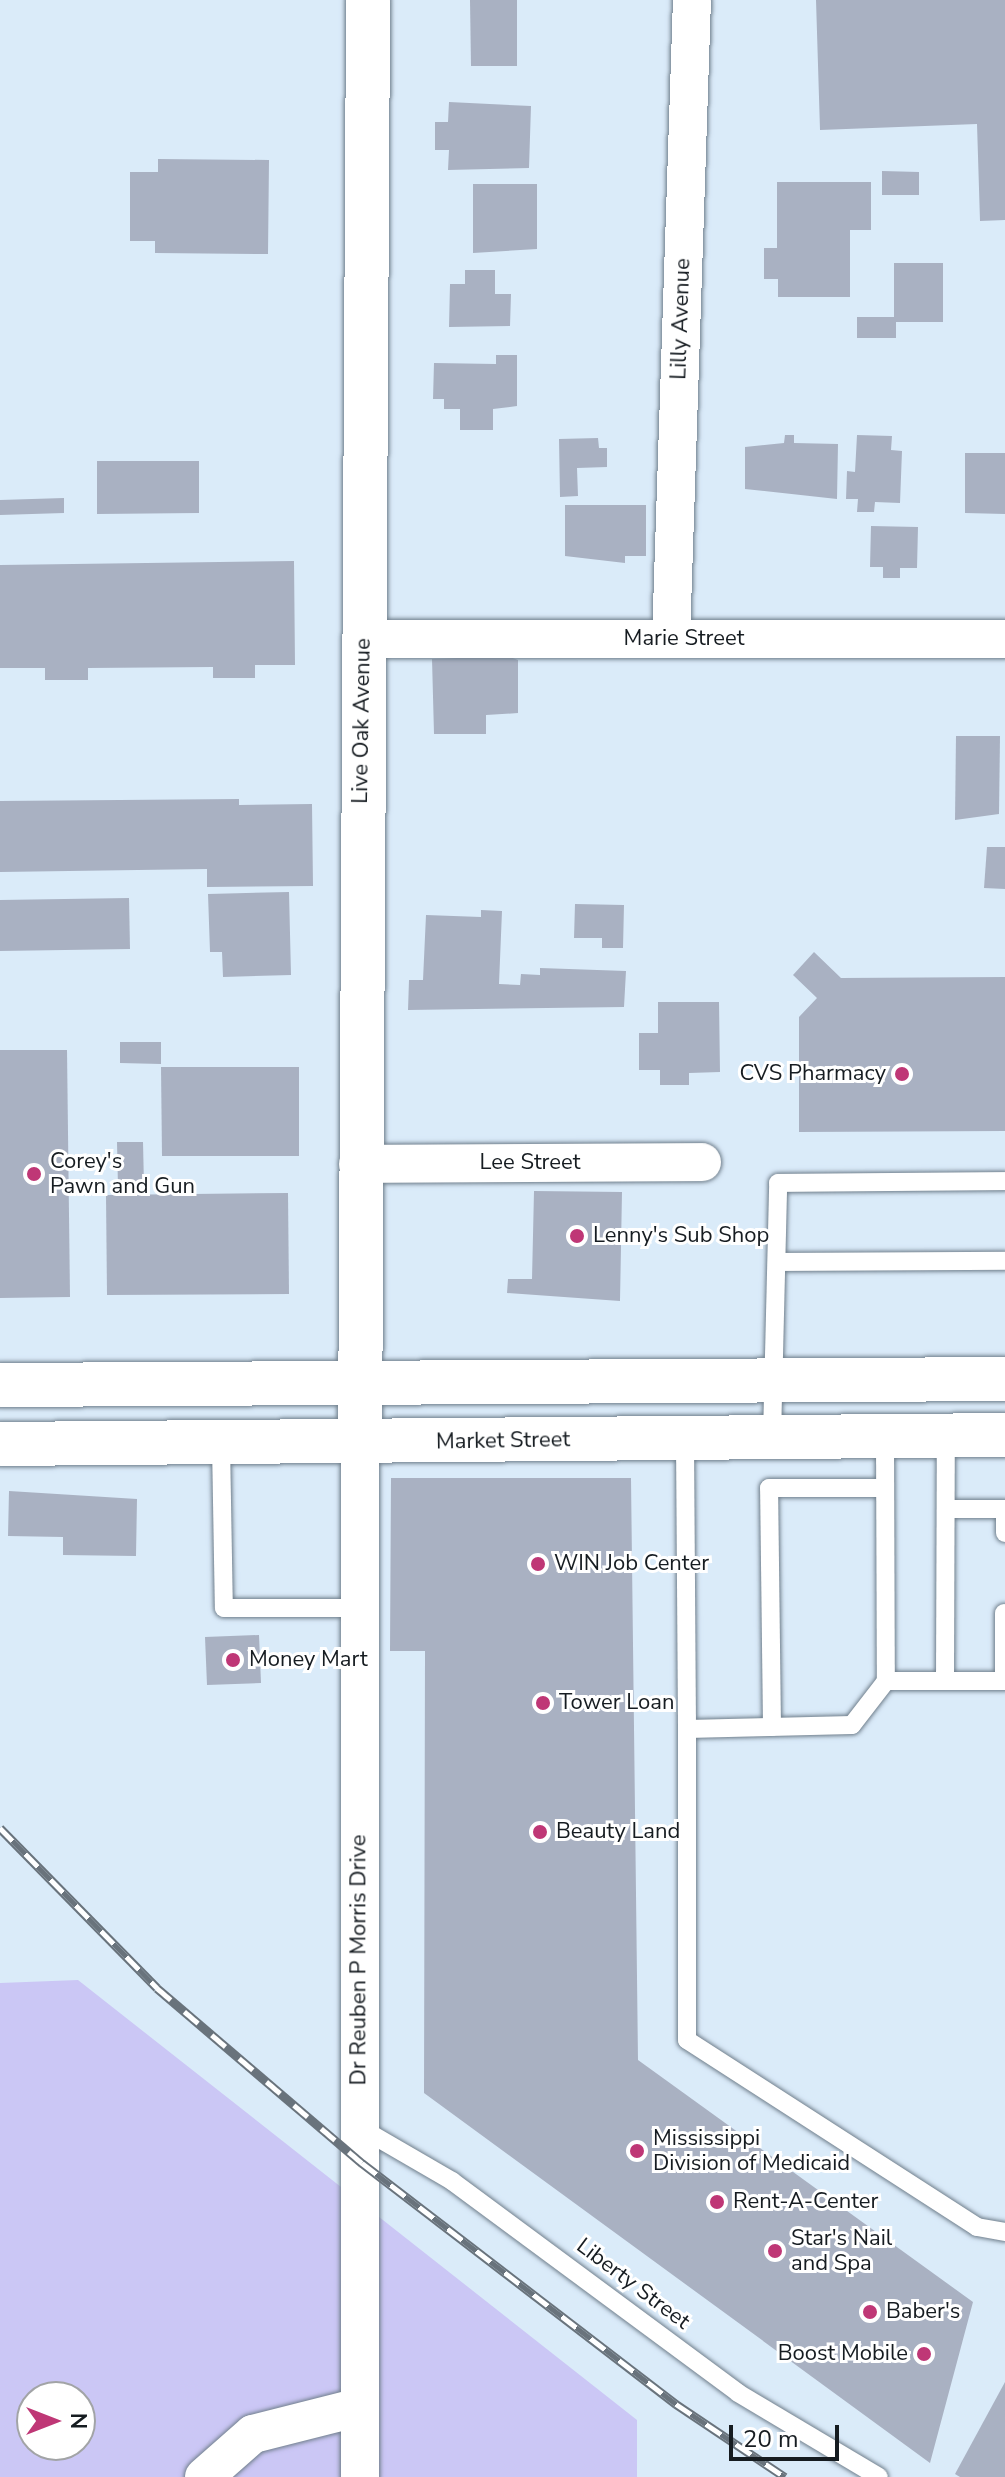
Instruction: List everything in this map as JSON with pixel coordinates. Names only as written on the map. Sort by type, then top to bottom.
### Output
[{"type":"main road","name":"Live Oak Avenue","points":[[360,1443],[358,1164],[368,0]]},
{"type":"main road","points":[[0,1385],[1005,1379]]},
{"type":"main road","name":"Market Street","points":[[0,1444],[1005,1435]]},
{"type":"street","name":"Lilly Avenue","points":[[671,639],[692,0]]},
{"type":"street","name":"Marie Street","points":[[363,639],[1005,639]]},
{"type":"street","name":"Lee Street","points":[[358,1164],[702,1162]]},
{"type":"street","name":"Dr Reuben P Morris Drive","points":[[360,1443],[360,2477]]},
{"type":"street","points":[[204,2477],[253,2434],[360,2407]]},
{"type":"lane","points":[[772,1437],[780,1262],[778,1183],[1005,1181]]},
{"type":"lane","points":[[780,1262],[1005,1261]]},
{"type":"lane","points":[[687,1729],[852,1725],[886,1681],[885,1436]]},
{"type":"lane","points":[[945,1681],[946,1436]]},
{"type":"lane","points":[[685,1439],[687,2040],[977,2227],[1005,2232]]},
{"type":"lane","points":[[221,1444],[224,1608],[360,1608]]},
{"type":"lane","points":[[772,1727],[769,1488],[885,1488]]},
{"type":"lane","points":[[946,1509],[1005,1509],[1005,1533]]},
{"type":"lane","points":[[886,1681],[1004,1681],[1004,1613]]},
{"type":"lane","name":"Liberty Street","points":[[359,2127],[452,2181],[738,2393],[879,2477]]},
{"type":"shaded area","points":[[78,1980],[637,2420],[637,2477],[0,2477],[0,1983]]},
{"type":"building","points":[[470,0],[517,0],[517,66],[471,66]]},
{"type":"building","points":[[816,0],[1005,0],[1005,220],[980,221],[977,124],[820,130]]},
{"type":"building","points":[[449,102],[531,106],[529,168],[448,170],[449,150],[435,150],[435,122],[448,122]]},
{"type":"building","points":[[158,159],[269,160],[268,254],[155,253],[155,241],[130,241],[130,172],[158,172]]},
{"type":"building","points":[[882,171],[919,172],[919,195],[882,195]]},
{"type":"building","points":[[777,182],[871,182],[871,230],[850,230],[850,297],[778,297],[778,279],[764,279],[764,248],[777,248]]},
{"type":"building","points":[[473,184],[537,184],[537,249],[473,253]]},
{"type":"building","points":[[894,263],[943,263],[943,322],[896,322],[896,338],[857,338],[857,317],[894,317]]},
{"type":"building","points":[[465,270],[495,270],[495,294],[511,294],[510,326],[449,327],[450,284],[465,284]]},
{"type":"building","points":[[496,355],[517,355],[517,406],[493,409],[493,430],[460,430],[460,409],[444,409],[444,399],[433,399],[434,363],[496,364]]},
{"type":"building","points":[[785,435],[794,435],[794,443],[838,444],[837,499],[745,489],[745,447],[784,443]]},
{"type":"building","points":[[857,435],[892,436],[891,450],[902,451],[900,503],[875,502],[874,512],[857,512],[858,499],[846,499],[847,471],[855,472]]},
{"type":"building","points":[[598,438],[599,448],[607,448],[607,467],[577,468],[578,496],[560,497],[559,439]]},
{"type":"building","points":[[965,453],[1005,453],[1005,514],[965,513]]},
{"type":"building","points":[[97,461],[199,461],[199,513],[97,514]]},
{"type":"building","points":[[64,498],[64,513],[0,515],[0,500]]},
{"type":"building","points":[[565,505],[646,505],[646,556],[625,556],[625,563],[565,556]]},
{"type":"building","points":[[871,526],[918,527],[917,568],[900,568],[900,578],[883,578],[883,567],[870,567]]},
{"type":"building","points":[[294,561],[295,665],[255,665],[255,678],[213,678],[213,667],[88,668],[88,680],[45,680],[45,668],[0,668],[0,565]]},
{"type":"building","points":[[507,656],[518,660],[518,713],[486,715],[486,734],[434,734],[432,659]]},
{"type":"building","points":[[956,736],[1000,736],[999,814],[955,820]]},
{"type":"building","points":[[239,799],[239,805],[312,804],[313,886],[207,887],[207,869],[0,872],[0,801]]},
{"type":"building","points":[[987,847],[1005,847],[1005,889],[984,888]]},
{"type":"building","points":[[289,892],[291,975],[223,977],[222,952],[210,952],[208,894]]},
{"type":"building","points":[[129,898],[130,949],[0,951],[0,900]]},
{"type":"building","points":[[575,904],[624,905],[623,948],[602,948],[602,938],[574,938]]},
{"type":"building","points":[[481,910],[502,911],[499,984],[520,985],[521,974],[540,975],[540,968],[626,971],[624,1007],[408,1010],[409,980],[423,980],[426,915],[481,917]]},
{"type":"building","name":"CVS Pharmacy","points":[[814,952],[841,978],[1005,977],[1005,1131],[799,1132],[799,1017],[817,998],[793,975]]},
{"type":"building","points":[[658,1002],[719,1002],[720,1072],[689,1073],[689,1085],[660,1085],[660,1070],[639,1070],[639,1033],[658,1033]]},
{"type":"building","points":[[120,1042],[161,1042],[161,1064],[120,1063]]},
{"type":"building","name":"Corey's Pawn and Gun","points":[[0,1050],[67,1050],[70,1297],[0,1298]]},
{"type":"building","points":[[161,1067],[299,1067],[299,1156],[162,1156]]},
{"type":"building","points":[[117,1142],[143,1142],[144,1186],[118,1187]]},
{"type":"building","name":"Lenny's Sub Shop","points":[[534,1191],[622,1192],[620,1301],[507,1293],[508,1279],[532,1279]]},
{"type":"building","points":[[288,1193],[289,1294],[107,1295],[106,1195]]},
{"type":"building","points":[[391,1478],[631,1478],[638,2060],[973,2302],[930,2463],[424,2093],[425,1651],[390,1651]]},
{"type":"building","points":[[9,1491],[137,1499],[136,1556],[63,1555],[63,1537],[8,1536]]},
{"type":"building","name":"Money Mart","points":[[259,1635],[261,1683],[207,1685],[205,1637]]},
{"type":"building","points":[[1005,2382],[1005,2477],[960,2477],[955,2474]]},
{"type":"railway","points":[[0,1828],[157,1988],[362,2163],[676,2404],[785,2477]]},
{"type":"place","name":"CVS Pharmacy","points":[[902,1074]]},
{"type":"place","name":"Corey's Pawn and Gun","points":[[34,1174]]},
{"type":"place","name":"Lenny's Sub Shop","points":[[577,1236]]},
{"type":"place","name":"WIN Job Center","points":[[538,1564]]},
{"type":"place","name":"Money Mart","points":[[233,1660]]},
{"type":"place","name":"Tower Loan","points":[[543,1703]]},
{"type":"place","name":"Beauty Land","points":[[540,1832]]},
{"type":"place","name":"Mississippi Division of Medicaid","points":[[637,2151]]},
{"type":"place","name":"Rent-A-Center","points":[[717,2202]]},
{"type":"place","name":"Star's Nail and Spa","points":[[775,2251]]},
{"type":"place","name":"Baber's","points":[[870,2312]]},
{"type":"place","name":"Boost Mobile","points":[[924,2354]]}]
